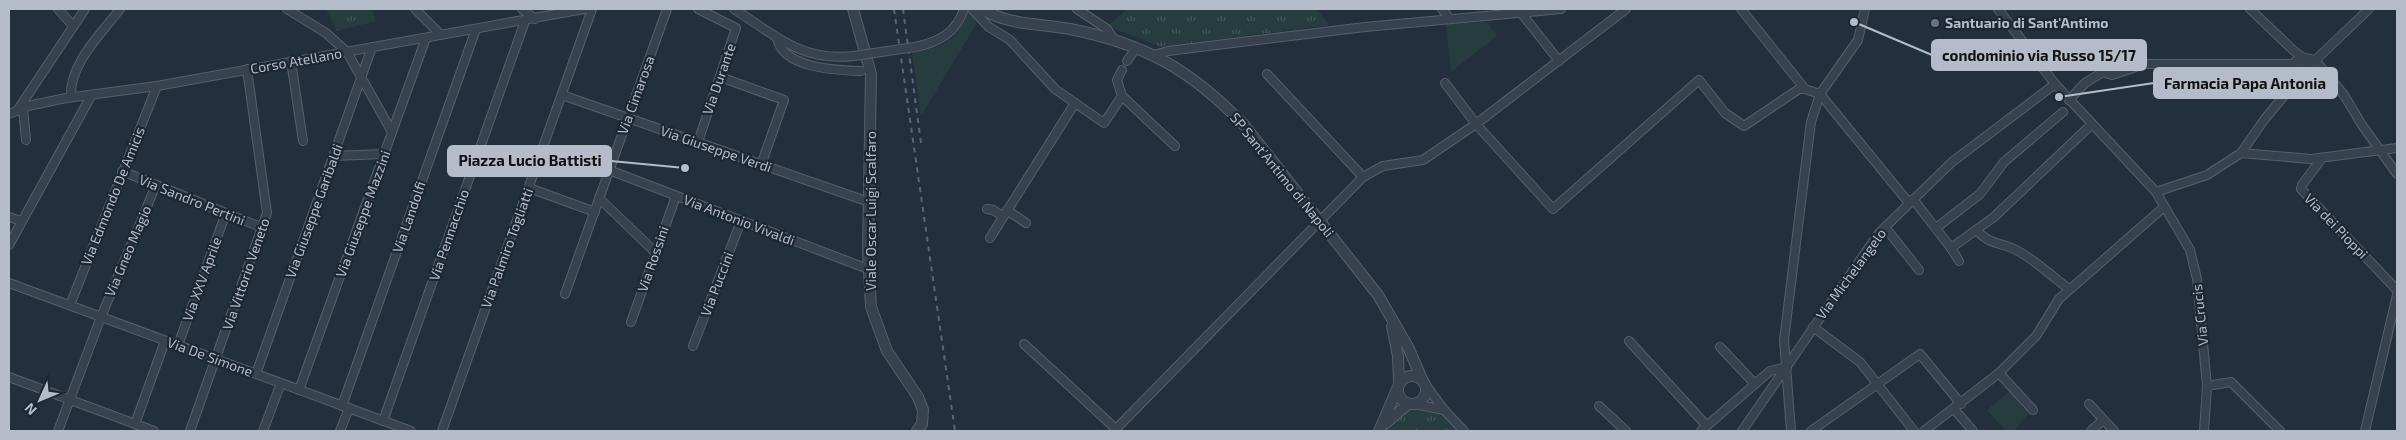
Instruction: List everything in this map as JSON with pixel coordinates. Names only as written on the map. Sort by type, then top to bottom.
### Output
[{"type":"street","points":[[58,9],[73,26]]},
{"type":"street","points":[[26,140],[13,113],[26,97],[85,9]]},
{"type":"street","points":[[72,97],[71,86],[79,65],[120,9]]},
{"type":"street","points":[[287,9],[326,33],[347,52],[392,132]]},
{"type":"street","points":[[415,9],[441,35]]},
{"type":"street","points":[[522,9],[535,19]]},
{"type":"street","name":"Corso Atellano","points":[[13,113],[39,104],[72,97],[156,86],[584,9]]},
{"type":"street","name":"Via Palmiro Togliatti","points":[[442,431],[592,9]]},
{"type":"street","name":"Via Cimarosa","points":[[565,294],[667,9]]},
{"type":"street","name":"Via Durante","points":[[698,9],[736,28],[698,142]]},
{"type":"street","points":[[734,9],[777,38],[799,50],[813,55],[854,56],[915,47],[942,38],[952,30],[963,11]]},
{"type":"street","name":"Viale Oscar Luigi Scalfaro","points":[[853,9],[871,74],[868,270],[871,307],[879,334],[887,351],[918,397],[923,410],[922,424],[917,431]]},
{"type":"street","points":[[972,9],[984,23],[1010,40],[1055,89],[1104,123],[1122,96]]},
{"type":"street","name":"SP Sant'Antimo di Napoli","points":[[982,9],[996,18],[1013,23],[1068,29],[1114,40],[1163,59],[1201,84],[1244,125],[1378,295],[1424,382]]},
{"type":"street","points":[[1077,9],[1107,28],[1114,40]]},
{"type":"street","points":[[1442,9],[1450,19]]},
{"type":"street","points":[[1154,55],[1168,51],[1271,38],[1561,9]]},
{"type":"street","points":[[1024,344],[1115,430],[1363,177],[1383,166],[1423,160],[1476,124],[1626,9]]},
{"type":"street","points":[[1741,9],[1805,88],[1820,94],[1936,228],[1959,261]]},
{"type":"street","points":[[1791,431],[1784,340],[1811,122],[1820,94],[1858,40],[1865,9]]},
{"type":"street","name":"Via Crucis","points":[[1998,9],[2055,84],[2156,192],[2190,250],[2195,264],[2207,386],[2204,431]]},
{"type":"street","points":[[2250,9],[2294,51],[2302,57],[2315,60],[2344,95],[2362,125],[2397,174]]},
{"type":"street","points":[[2069,100],[2085,83],[2103,72],[2112,75],[2145,64],[2299,65],[2315,60],[2369,9]]},
{"type":"street","points":[[1522,14],[1559,61]]},
{"type":"street","name":"Via Pennacchio","points":[[383,421],[525,20]]},
{"type":"street","name":"Via Landolfi","points":[[340,431],[346,407],[476,29]]},
{"type":"street","name":"Via Giuseppe Mazzini","points":[[299,390],[426,38]]},
{"type":"street","points":[[777,38],[782,50],[800,61],[826,70],[861,71]]},
{"type":"street","name":"Via Giuseppe Garibaldi","points":[[256,374],[372,47]]},
{"type":"street","points":[[1127,61],[1136,48]]},
{"type":"street","points":[[2294,51],[2299,65]]},
{"type":"street","points":[[291,61],[303,141]]},
{"type":"street","points":[[2156,192],[2207,175],[2242,153],[2299,65]]},
{"type":"street","name":"Via Vittorio Veneto","points":[[190,431],[217,360],[267,213],[247,69]]},
{"type":"street","points":[[1122,70],[1117,80],[1122,96],[1175,146]]},
{"type":"street","points":[[1267,74],[1363,177]]},
{"type":"street","points":[[720,77],[784,100],[761,164]]},
{"type":"street","points":[[1445,83],[1476,124],[1553,208],[1699,80],[1725,113],[1744,126],[1788,94],[1805,88]]},
{"type":"street","name":"Via Michelangelo","points":[[1746,429],[1813,327],[1885,227],[1952,162],[2055,84]]},
{"type":"street","name":"Via Edmondo De Amicis","points":[[70,306],[156,86]]},
{"type":"street","name":"Via Giuseppe Verdi","points":[[562,95],[869,202]]},
{"type":"street","points":[[9,245],[91,96]]},
{"type":"street","points":[[26,97],[39,104]]},
{"type":"street","points":[[990,238],[1075,103]]},
{"type":"street","points":[[1936,228],[1980,194],[2004,162],[2063,112]]},
{"type":"street","points":[[1951,248],[1994,217],[2092,124]]},
{"type":"street","points":[[2242,153],[2322,158],[2397,148]]},
{"type":"street","points":[[333,156],[384,154]]},
{"type":"street","name":"Via dei Pioppi","points":[[2322,158],[2301,189],[2397,290]]},
{"type":"street","name":"Via Antonio Vivaldi","points":[[609,170],[868,270]]},
{"type":"street","name":"Via Sandro Pertini","points":[[122,171],[262,228]]},
{"type":"street","name":"Via Gneo Magio","points":[[58,431],[101,317],[156,185]]},
{"type":"street","points":[[529,188],[595,212]]},
{"type":"street","name":"Via Rossini","points":[[631,322],[676,196]]},
{"type":"street","points":[[599,198],[656,253]]},
{"type":"street","points":[[1924,431],[1961,404],[1999,372],[2036,336],[2052,308],[2069,289],[2164,207]]},
{"type":"street","points":[[987,209],[1005,213],[1026,223]]},
{"type":"street","name":"Via XXV Aprile","points":[[178,345],[226,213]]},
{"type":"street","points":[[9,217],[21,221]]},
{"type":"street","name":"Via Puccini","points":[[693,346],[741,221]]},
{"type":"street","points":[[1885,227],[1919,270]]},
{"type":"street","points":[[1976,230],[1990,242],[2024,255],[2069,289]]},
{"type":"street","name":"Via De Simone","points":[[9,283],[411,431]]},
{"type":"street","points":[[2365,431],[2397,295]]},
{"type":"street","name":"SP Sant'Antimo di Napoli","points":[[1390,315],[1398,356],[1398,386]]},
{"type":"street","points":[[1813,327],[1860,362],[1914,431]]},
{"type":"street","points":[[135,424],[165,340]]},
{"type":"street","points":[[1629,341],[1704,428],[1770,371],[1787,366]]},
{"type":"street","points":[[1720,347],[1755,384]]},
{"type":"street","points":[[1811,431],[1920,354],[1961,404]]},
{"type":"street","points":[[1999,372],[2033,410]]},
{"type":"street","points":[[1380,429],[1398,386],[1410,375],[1424,382],[1444,410],[1464,431]]},
{"type":"street","points":[[9,377],[154,431]]},
{"type":"street","points":[[1380,429],[1412,404],[1423,399],[1426,394],[1424,382]]},
{"type":"street","points":[[2207,386],[2231,382],[2280,431]]},
{"type":"street","points":[[263,431],[281,383]]},
{"type":"street","points":[[1398,386],[1399,397],[1412,404],[1444,410]]},
{"type":"street","points":[[2089,404],[2114,431]]},
{"type":"street","points":[[1598,406],[1626,431]]},
{"type":"street","points":[[1954,409],[1973,431]]},
{"type":"street","points":[[2091,431],[2103,420]]},
{"type":"green space","points":[[326,9],[372,9],[376,21],[337,31]]},
{"type":"green space","points":[[1127,9],[1317,9],[1329,25],[1161,47],[1108,26]]},
{"type":"green space","points":[[969,12],[977,23],[921,116],[912,52],[933,48],[947,42],[958,31]]},
{"type":"green space","points":[[1487,22],[1497,36],[1451,72],[1446,24]]},
{"type":"green space","points":[[2010,391],[2028,414],[2014,431],[2006,431],[1987,410]]},
{"type":"green space","points":[[1414,408],[1442,413],[1459,431],[1383,431],[1406,409]]},
{"type":"railway","points":[[894,9],[955,431]]},
{"type":"railway","points":[[903,9],[921,143]]},
{"type":"place","name":"condominio via Russo 15/17","points":[[1854,22]]},
{"type":"place","name":"Santuario di Sant'Antimo","points":[[1935,23]]},
{"type":"place","name":"Farmacia Papa Antonia","points":[[2059,97]]},
{"type":"place","name":"Piazza Lucio Battisti","points":[[685,168]]}]
